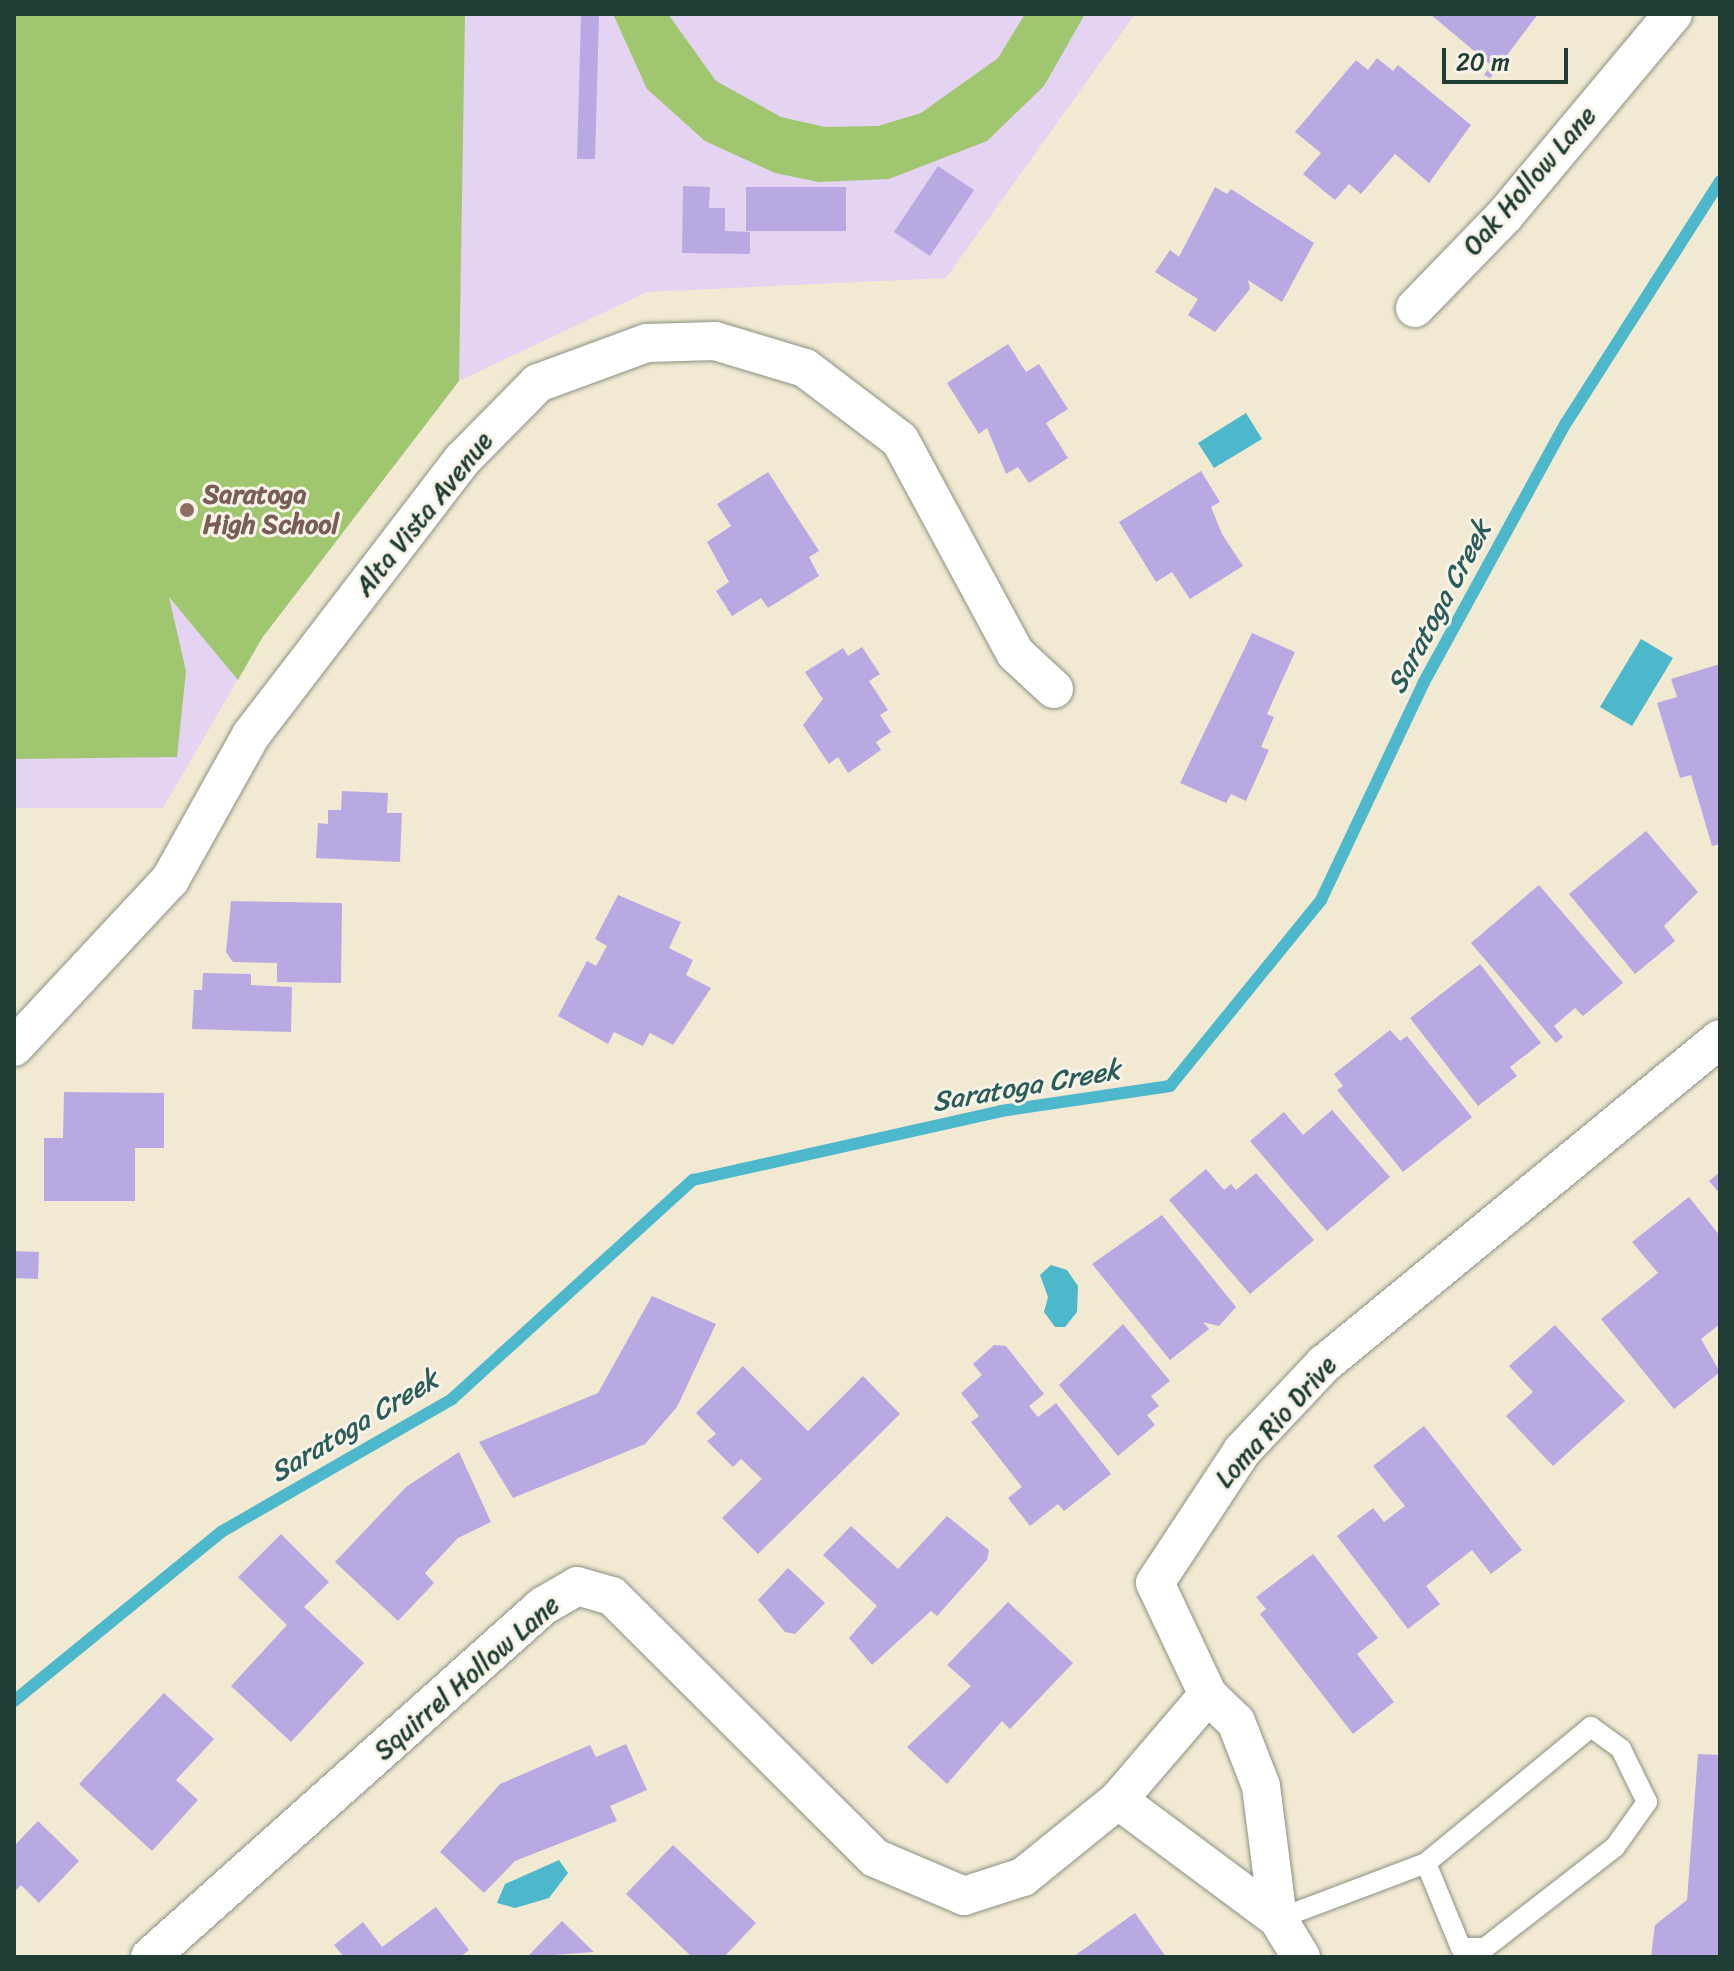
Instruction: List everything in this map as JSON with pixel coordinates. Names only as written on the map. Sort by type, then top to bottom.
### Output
[{"type":"street","name":"Oak Hollow Lane","points":[[1415,308],[1505,215],[1673,14]]},
{"type":"street","name":"Alta Vista Avenue","points":[[14,1047],[170,880],[251,735],[462,460],[538,383],[647,343],[715,341],[805,368],[900,440],[1015,653],[1054,689]]},
{"type":"street","name":"Loma Rio Drive","points":[[1208,1695],[1155,1583],[1242,1451],[1324,1364],[1720,1039]]},
{"type":"street","name":"Squirrel Hollow Lane","points":[[150,1957],[543,1606],[577,1586],[612,1596],[875,1858],[964,1896],[1023,1877],[1118,1800]]},
{"type":"street","points":[[1278,1919],[1261,1786],[1236,1722],[1208,1695],[1118,1800],[1278,1919],[1301,1957]]},
{"type":"lane","points":[[1278,1919],[1426,1863],[1591,1727],[1621,1749],[1647,1802],[1615,1847],[1485,1948],[1461,1948],[1426,1863]]},
{"type":"shaded area","name":"Saratoga High School","points":[[14,14],[1135,14],[946,278],[647,292],[459,381],[262,638],[163,808],[14,808]]},
{"type":"green space","name":"Saratoga High School","points":[[14,14],[465,14],[459,381],[262,638],[238,680],[169,597],[186,671],[177,757],[14,759]]},
{"type":"green space","points":[[613,14],[668,14],[716,81],[781,117],[825,127],[878,126],[921,113],[998,58],[1025,14],[1085,14],[1044,86],[987,141],[889,179],[819,182],[775,173],[705,141],[647,89]]},
{"type":"water","points":[[1246,413],[1262,439],[1214,468],[1198,443]]},
{"type":"water","points":[[1641,639],[1673,658],[1632,726],[1600,707]]},
{"type":"water","points":[[1051,1265],[1067,1270],[1078,1286],[1077,1312],[1065,1327],[1055,1327],[1044,1312],[1048,1297],[1040,1275]]},
{"type":"water","points":[[559,1860],[568,1873],[549,1898],[515,1908],[497,1903],[505,1884]]},
{"type":"building","points":[[581,14],[599,14],[595,159],[577,159]]},
{"type":"building","points":[[1430,14],[1538,14],[1490,78],[1484,75],[1491,65]]},
{"type":"building","points":[[1377,58],[1393,71],[1398,65],[1471,125],[1429,183],[1395,154],[1361,194],[1349,184],[1335,200],[1303,174],[1321,153],[1295,132],[1356,60],[1368,70]]},
{"type":"building","points":[[938,166],[974,190],[930,256],[894,232]]},
{"type":"building","points":[[683,186],[710,187],[709,208],[725,208],[725,231],[750,232],[750,254],[682,253]]},
{"type":"building","points":[[746,187],[846,187],[846,231],[746,231]]},
{"type":"building","points":[[1215,187],[1227,194],[1231,189],[1314,243],[1282,302],[1248,280],[1250,289],[1215,332],[1188,315],[1198,299],[1155,272],[1170,250],[1179,257]]},
{"type":"building","points":[[1008,344],[1026,372],[1039,364],[1068,409],[1046,423],[1068,458],[1029,483],[1018,467],[1006,474],[987,428],[979,434],[947,383]]},
{"type":"building","points":[[1201,471],[1220,502],[1211,507],[1222,534],[1243,566],[1190,599],[1172,572],[1156,582],[1119,522]]},
{"type":"building","points":[[768,472],[819,551],[809,557],[819,576],[768,608],[761,598],[732,616],[716,591],[729,582],[707,542],[731,526],[717,504]]},
{"type":"building","points":[[1252,633],[1295,652],[1267,714],[1274,717],[1261,747],[1269,750],[1246,801],[1231,794],[1226,803],[1180,783]]},
{"type":"building","points":[[862,647],[880,674],[869,681],[888,710],[880,715],[891,732],[876,742],[881,750],[848,773],[838,757],[829,764],[803,725],[823,699],[805,672],[843,648],[848,656]]},
{"type":"building","points":[[1720,664],[1720,844],[1712,846],[1691,775],[1680,778],[1657,703],[1677,697],[1671,679]]},
{"type":"building","points":[[342,791],[388,793],[387,813],[402,813],[400,862],[316,858],[318,823],[328,824],[328,810],[341,810]]},
{"type":"building","points":[[1646,831],[1698,892],[1664,926],[1675,941],[1635,974],[1569,894]]},
{"type":"building","points":[[1539,885],[1623,983],[1583,1016],[1575,1008],[1554,1026],[1563,1037],[1556,1043],[1471,943]]},
{"type":"building","points":[[618,895],[681,922],[669,948],[693,960],[686,975],[711,988],[673,1045],[650,1033],[643,1046],[614,1032],[608,1044],[558,1016],[587,961],[596,966],[607,946],[595,939]]},
{"type":"building","points":[[231,901],[342,903],[341,983],[277,982],[277,963],[233,962],[226,952]]},
{"type":"building","points":[[1480,964],[1541,1043],[1510,1067],[1517,1076],[1478,1106],[1410,1018]]},
{"type":"building","points":[[203,973],[251,974],[251,985],[292,987],[291,1032],[192,1029],[194,990],[202,990]]},
{"type":"building","points":[[1390,1030],[1400,1041],[1407,1036],[1472,1117],[1403,1172],[1337,1090],[1343,1086],[1334,1074]]},
{"type":"building","points":[[64,1092],[164,1093],[164,1148],[135,1148],[135,1201],[44,1201],[44,1138],[63,1138]]},
{"type":"building","points":[[1332,1110],[1390,1177],[1327,1231],[1250,1141],[1284,1112],[1303,1135]]},
{"type":"building","points":[[1206,1169],[1224,1190],[1231,1184],[1236,1190],[1256,1173],[1314,1240],[1250,1294],[1169,1200]]},
{"type":"building","points":[[1720,1172],[1720,1194],[1709,1181]]},
{"type":"building","points":[[1689,1197],[1720,1236],[1720,1324],[1701,1339],[1720,1372],[1674,1409],[1601,1319],[1658,1273],[1632,1242]]},
{"type":"building","points":[[1162,1215],[1236,1307],[1219,1326],[1203,1322],[1209,1329],[1170,1360],[1092,1264]]},
{"type":"building","points":[[14,1251],[39,1252],[38,1279],[14,1278]]},
{"type":"building","points":[[652,1296],[716,1324],[677,1407],[645,1444],[513,1498],[479,1442],[598,1393]]},
{"type":"building","points":[[1123,1324],[1170,1381],[1151,1396],[1159,1406],[1147,1415],[1155,1425],[1118,1456],[1059,1385]]},
{"type":"building","points":[[1555,1325],[1625,1401],[1553,1466],[1506,1416],[1533,1392],[1509,1366]]},
{"type":"building","points":[[994,1345],[1006,1346],[1044,1394],[1029,1406],[1038,1417],[1056,1403],[1111,1474],[1064,1511],[1058,1504],[1030,1526],[1008,1498],[1022,1487],[971,1422],[979,1416],[961,1393],[982,1375],[973,1364]]},
{"type":"building","points":[[743,1366],[808,1431],[863,1376],[900,1414],[758,1554],[722,1518],[762,1479],[741,1459],[733,1467],[707,1441],[716,1434],[696,1413]]},
{"type":"building","points":[[1424,1426],[1522,1550],[1491,1574],[1472,1550],[1426,1586],[1440,1604],[1408,1629],[1337,1536],[1373,1508],[1384,1522],[1405,1506],[1373,1466]]},
{"type":"building","points":[[459,1452],[491,1522],[458,1538],[425,1573],[434,1583],[398,1621],[335,1562],[406,1487]]},
{"type":"building","points":[[947,1516],[989,1550],[987,1560],[937,1616],[931,1611],[872,1665],[849,1638],[877,1606],[823,1555],[851,1526],[898,1569]]},
{"type":"building","points":[[281,1534],[329,1582],[304,1607],[364,1663],[291,1742],[231,1686],[287,1625],[238,1577]]},
{"type":"building","points":[[1313,1554],[1378,1638],[1357,1654],[1394,1702],[1353,1734],[1260,1614],[1266,1609],[1256,1597]]},
{"type":"building","points":[[788,1568],[825,1603],[795,1634],[785,1632],[758,1600]]},
{"type":"building","points":[[1008,1602],[1073,1663],[1010,1729],[1002,1721],[947,1784],[907,1747],[971,1686],[947,1665]]},
{"type":"building","points":[[164,1693],[214,1739],[176,1780],[198,1800],[152,1851],[79,1784]]},
{"type":"building","points":[[626,1744],[647,1790],[610,1806],[617,1821],[515,1861],[484,1893],[440,1852],[500,1784],[590,1745],[596,1757]]},
{"type":"building","points":[[1698,1754],[1720,1755],[1720,1957],[1651,1957],[1655,1925],[1687,1900]]},
{"type":"building","points":[[38,1821],[79,1861],[39,1903],[21,1885],[14,1892],[14,1846]]},
{"type":"building","points":[[673,1845],[756,1923],[724,1957],[692,1957],[626,1894]]},
{"type":"building","points":[[436,1907],[469,1950],[460,1957],[344,1957],[334,1945],[363,1922],[382,1947]]},
{"type":"building","points":[[1135,1913],[1166,1957],[1078,1957],[1077,1954]]},
{"type":"building","points":[[562,1921],[594,1952],[527,1957]]},
{"type":"waterway","name":"Saratoga Creek","points":[[14,1701],[221,1532],[452,1399],[693,1180],[1001,1111],[1170,1086],[1321,900],[1424,682],[1566,423],[1720,181]]},
{"type":"place","name":"Saratoga High School","points":[[187,510]]}]
